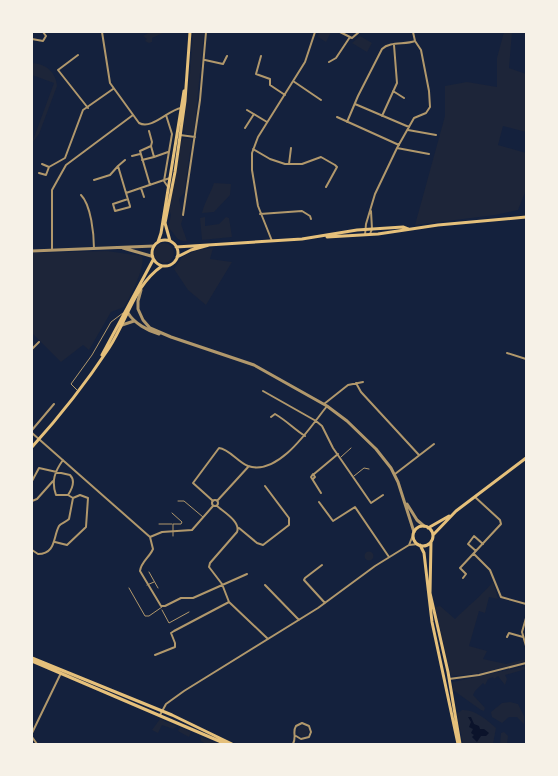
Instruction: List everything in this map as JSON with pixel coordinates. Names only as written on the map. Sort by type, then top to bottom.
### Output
[{"type":"main road","points":[[178,257],[176,247],[170,241],[165,224],[175,172],[180,135],[186,86],[190,32]]},
{"type":"main road","points":[[162,266],[153,260],[151,256],[154,246],[158,242],[161,235],[182,109]]},
{"type":"main road","points":[[176,247],[365,235],[526,217]]},
{"type":"main road","points":[[322,237],[372,229],[403,227],[408,229]]},
{"type":"main road","points":[[158,242],[170,241]]},
{"type":"main road","points":[[32,447],[78,392],[109,348],[143,285],[154,272],[162,266],[170,265],[178,257],[191,250],[212,244]]},
{"type":"main road","points":[[98,362],[123,313],[153,260]]},
{"type":"main road","points":[[128,313],[129,304]]},
{"type":"main road","points":[[428,528],[452,514],[526,458]]},
{"type":"main road","points":[[452,514],[433,535],[431,542],[430,593],[449,679],[459,744]]},
{"type":"main road","points":[[433,535],[428,528],[424,526],[418,528],[414,533],[414,541],[419,545],[424,553],[432,622],[459,744]]},
{"type":"main road","points":[[419,545],[426,546],[431,542]]},
{"type":"main road","points":[[32,659],[226,744]]},
{"type":"main road","points":[[62,672],[162,711],[232,744]]},
{"type":"street","points":[[32,39],[43,41],[46,36],[43,32]]},
{"type":"street","points":[[102,32],[109,79],[113,89],[139,123],[145,125],[174,111],[182,109]]},
{"type":"street","points":[[183,215],[205,60],[206,32]]},
{"type":"street","points":[[272,241],[260,214],[252,170],[253,149],[258,137],[305,62],[315,32]]},
{"type":"street","points":[[340,32],[350,37]]},
{"type":"street","points":[[329,62],[336,58],[350,37],[355,36],[359,32]]},
{"type":"street","points":[[365,235],[375,194],[397,148],[414,117],[426,113],[430,107],[430,91],[421,50],[415,41],[413,32]]},
{"type":"street","points":[[347,122],[382,49],[386,46],[405,44],[415,41]]},
{"type":"street","points":[[382,116],[397,83],[394,45]]},
{"type":"street","points":[[78,54],[58,70],[88,108]]},
{"type":"street","points":[[205,60],[223,64],[227,56]]},
{"type":"street","points":[[261,56],[256,74],[270,79],[270,85],[285,95]]},
{"type":"street","points":[[293,81],[321,100]]},
{"type":"street","points":[[39,173],[46,175],[49,167],[65,158],[83,110],[88,108],[113,89]]},
{"type":"street","points":[[393,91],[404,98]]},
{"type":"street","points":[[355,104],[408,129],[436,135]]},
{"type":"street","points":[[248,110],[267,122]]},
{"type":"street","points":[[174,111],[180,115]]},
{"type":"street","points":[[245,128],[254,114]]},
{"type":"street","points":[[52,250],[52,190],[66,165],[133,115]]},
{"type":"street","points":[[166,115],[172,134],[164,181],[169,188]]},
{"type":"street","points":[[337,117],[399,145]]},
{"type":"street","points":[[149,131],[154,157]]},
{"type":"street","points":[[180,135],[195,137]]},
{"type":"street","points":[[132,156],[140,154],[141,150],[151,146]]},
{"type":"street","points":[[289,164],[291,148]]},
{"type":"street","points":[[397,148],[429,154]]},
{"type":"street","points":[[253,149],[270,159],[289,164],[302,164],[321,157],[335,165],[336,170],[326,187]]},
{"type":"street","points":[[142,160],[169,152]]},
{"type":"street","points":[[140,154],[150,185]]},
{"type":"street","points":[[94,180],[110,175],[126,160]]},
{"type":"street","points":[[42,164],[49,167]]},
{"type":"street","points":[[118,166],[128,199],[130,207],[115,211],[113,204],[128,199]]},
{"type":"street","points":[[126,193],[171,178]]},
{"type":"street","points":[[141,188],[144,197]]},
{"type":"street","points":[[81,195],[85,200],[93,229],[94,249]]},
{"type":"street","points":[[370,234],[372,229],[371,210]]},
{"type":"street","points":[[260,214],[302,211],[310,216],[311,219]]},
{"type":"street","points":[[32,250],[154,246]]},
{"type":"street","points":[[118,247],[139,251],[151,256]]},
{"type":"street","points":[[143,285],[138,301],[140,315],[150,328],[173,338],[177,342],[186,343],[254,365],[326,405],[347,421],[376,449],[395,474],[404,499],[414,533],[409,545]]},
{"type":"street","points":[[128,313],[134,321],[153,332],[165,335]]},
{"type":"street","points":[[122,325],[134,321]]},
{"type":"street","points":[[32,349],[39,342]]},
{"type":"street","points":[[507,353],[526,359]]},
{"type":"street","points":[[217,501],[213,501],[193,483],[219,448],[249,466],[264,467],[269,465],[296,446],[306,436],[326,405],[340,390],[356,383],[363,382]]},
{"type":"street","points":[[356,383],[361,392],[419,455]]},
{"type":"street","points":[[263,391],[316,421],[322,426],[338,454],[354,476],[370,503],[383,494]]},
{"type":"street","points":[[32,430],[54,404]]},
{"type":"street","points":[[271,417],[275,414],[288,422],[291,428],[306,436]]},
{"type":"street","points":[[32,433],[150,537],[153,549],[142,563],[140,572],[161,608],[181,598],[193,598],[247,574]]},
{"type":"street","points":[[395,474],[434,444]]},
{"type":"street","points":[[321,493],[313,479],[315,477],[314,474],[338,454]]},
{"type":"street","points":[[63,460],[54,473],[53,481],[56,495],[68,495],[73,498]]},
{"type":"street","points":[[217,506],[217,501],[249,466]]},
{"type":"street","points":[[32,480],[39,468],[46,469],[54,473],[64,473],[72,478],[73,486],[68,495]]},
{"type":"street","points":[[32,501],[37,499],[53,481]]},
{"type":"street","points":[[213,506],[217,506],[237,524],[239,528],[257,543],[263,545],[287,528],[289,518],[265,486]]},
{"type":"street","points":[[55,542],[66,545],[86,527],[88,498],[80,495],[73,498]]},
{"type":"street","points":[[463,578],[466,574],[460,568],[499,527],[501,522],[475,497]]},
{"type":"street","points":[[32,550],[38,554],[44,554],[55,542],[59,526],[69,519],[73,498]]},
{"type":"street","points":[[404,499],[410,511],[424,526]]},
{"type":"street","points":[[150,537],[162,532],[192,530],[213,506],[213,501]]},
{"type":"street","points":[[319,502],[332,521],[355,507],[389,557]]},
{"type":"street","points":[[239,528],[210,563],[211,571],[222,584],[229,602],[268,639]]},
{"type":"street","points":[[476,551],[468,544],[474,536],[483,544]]},
{"type":"street","points":[[160,715],[169,701],[325,603],[389,557],[409,545],[419,545]]},
{"type":"street","points":[[474,554],[490,570],[501,597],[526,604]]},
{"type":"street","points":[[322,565],[304,580],[325,603]]},
{"type":"street","points":[[265,585],[298,620]]},
{"type":"street","points":[[155,655],[174,647],[175,643],[171,634],[174,631],[229,602]]},
{"type":"street","points":[[526,618],[522,632],[526,646]]},
{"type":"street","points":[[507,637],[509,633],[523,637]]},
{"type":"street","points":[[449,679],[479,675],[526,663]]},
{"type":"street","points":[[32,733],[62,672]]},
{"type":"street","points":[[293,744],[296,736],[294,731],[296,726],[302,723],[307,724],[311,730],[310,735],[306,739],[300,740],[296,736]]},
{"type":"street","points":[[32,737],[37,744]]},
{"type":"lane","points":[[78,392],[72,384],[92,355],[111,322],[118,315],[123,313]]},
{"type":"lane","points":[[341,457],[351,448]]},
{"type":"lane","points":[[354,476],[364,468],[369,469]]},
{"type":"lane","points":[[178,501],[184,501],[204,517]]},
{"type":"lane","points":[[159,524],[181,524],[182,522],[172,513]]},
{"type":"lane","points":[[173,524],[173,536]]},
{"type":"lane","points":[[149,572],[158,588]]},
{"type":"lane","points":[[147,585],[154,582]]},
{"type":"lane","points":[[129,588],[145,616],[149,616],[161,608],[169,623],[189,612]]},
{"type":"shaded area","points":[[150,32],[165,32],[152,38],[152,42],[149,43],[145,41],[147,39],[143,36]]},
{"type":"shaded area","points":[[193,32],[204,32],[194,133],[191,135],[186,134],[183,130],[190,74]]},
{"type":"shaded area","points":[[319,32],[331,32],[326,42],[318,37]]},
{"type":"shaded area","points":[[504,32],[512,32],[509,68],[526,74],[526,132],[503,126],[498,145],[526,153],[526,190],[518,210],[495,215],[415,225],[445,116],[445,86],[467,82],[497,87],[497,58]]},
{"type":"shaded area","points":[[360,36],[372,43],[367,52],[352,43]]},
{"type":"shaded area","points":[[32,63],[46,67],[55,77],[57,86],[39,134],[32,143],[54,83],[32,75]]},
{"type":"shaded area","points":[[184,138],[192,139],[184,193],[179,199],[183,218],[181,224],[187,241],[178,239],[168,228],[171,215],[169,209],[181,141]]},
{"type":"shaded area","points":[[214,183],[231,184],[230,195],[214,212],[202,213],[205,205]]},
{"type":"shaded area","points":[[205,217],[205,226],[219,224],[226,217],[229,218],[232,237],[202,240],[200,218]]},
{"type":"shaded area","points":[[164,243],[171,246],[174,253],[171,260],[164,263],[157,260],[154,253],[157,246]]},
{"type":"shaded area","points":[[213,248],[210,259],[232,262],[206,305],[188,290],[174,269],[183,256],[198,250]]},
{"type":"shaded area","points":[[107,251],[142,256],[142,267],[137,282],[124,307],[111,312],[89,350],[83,345],[61,362],[32,333],[32,253]]},
{"type":"shaded area","points":[[367,552],[371,552],[373,556],[371,560],[367,560],[365,558],[365,554]]},
{"type":"shaded area","points":[[493,582],[498,599],[489,597],[485,613],[479,611],[469,646],[487,651],[483,659],[506,664],[526,659],[526,662],[476,674],[451,676],[435,607],[440,606],[455,619]]},
{"type":"shaded area","points":[[526,666],[526,669],[505,675],[507,679],[505,685],[498,676],[494,679],[493,677],[488,679],[485,685],[483,683],[475,691],[473,695],[485,708],[484,711],[453,690],[453,682]]},
{"type":"shaded area","points":[[510,702],[518,704],[524,716],[524,724],[517,717],[509,717],[502,723],[492,717],[491,712],[502,703]]},
{"type":"shaded area","points":[[462,710],[476,713],[496,728],[493,744],[463,744],[457,714]]},
{"type":"shaded area","points":[[468,717],[471,717],[474,724],[479,726],[480,729],[484,729],[489,733],[486,736],[481,736],[477,742],[472,737],[474,735],[471,733],[473,729],[469,727],[471,722]]},
{"type":"shaded area","points":[[160,719],[176,727],[173,729],[162,725],[158,733],[152,730]]},
{"type":"shaded area","points":[[301,726],[305,726],[307,727],[307,735],[301,736],[298,733],[298,729]]},
{"type":"shaded area","points":[[180,727],[191,732],[189,737],[178,731]]},
{"type":"shaded area","points":[[504,732],[508,736],[507,744],[500,744],[501,733]]},
{"type":"shaded area","points":[[201,737],[219,744],[206,744],[201,741]]}]
